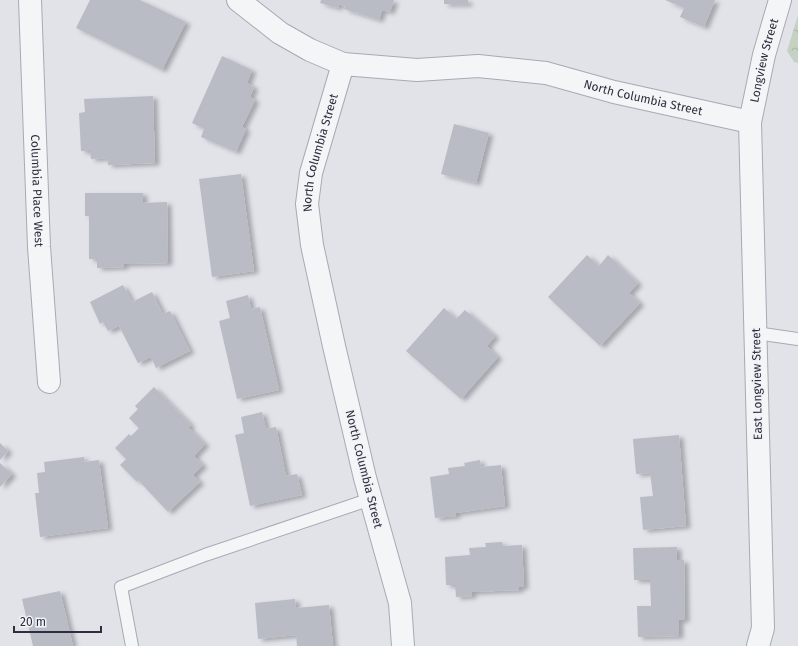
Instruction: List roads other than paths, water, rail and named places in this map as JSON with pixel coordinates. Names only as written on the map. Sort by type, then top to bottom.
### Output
[{"type":"street","name":"Columbia Place West","points":[[30,0],[40,247],[49,382]]},
{"type":"street","points":[[238,0],[280,33],[310,50],[343,64]]},
{"type":"street","name":"Longview Street","points":[[750,122],[764,56],[780,0]]},
{"type":"street","name":"North Columbia Street","points":[[403,646],[400,603],[371,499],[332,338],[312,245],[307,204],[311,173],[343,64],[417,70],[478,66],[546,73],[614,92],[750,122]]},
{"type":"street","name":"East Longview Street","points":[[750,122],[763,628],[758,646]]},
{"type":"lane","points":[[756,333],[798,339]]},
{"type":"lane","points":[[132,646],[121,587],[205,555],[371,499]]}]
